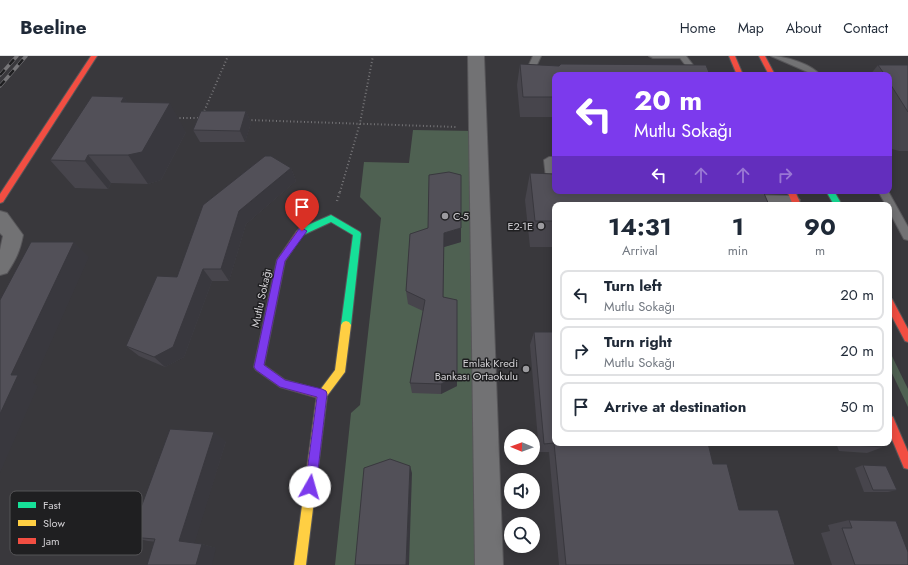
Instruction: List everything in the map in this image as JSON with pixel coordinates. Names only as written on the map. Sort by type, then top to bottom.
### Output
[{"type":"street","points":[[0,200],[94,56]]},
{"type":"street","points":[[476,56],[489,565]]},
{"type":"street","points":[[732,56],[739,72]]},
{"type":"street","points":[[762,56],[770,72]]},
{"type":"street","points":[[0,218],[13,235],[10,251],[0,267]]},
{"type":"street","points":[[300,565],[322,394],[340,372],[357,234],[331,218]]},
{"type":"street","name":"Mutlu Sokağı","points":[[322,394],[283,384],[259,367],[281,260],[302,231],[331,218]]},
{"type":"street","points":[[892,308],[908,338]]},
{"type":"street","points":[[892,427],[908,464]]},
{"type":"lane","points":[[537,56],[531,69],[536,83],[552,83]]},
{"type":"lane","points":[[653,56],[682,56],[695,72]]},
{"type":"lane","points":[[775,56],[814,72]]},
{"type":"lane","points":[[552,160],[549,160],[552,188]]},
{"type":"lane","points":[[553,194],[553,198]]},
{"type":"lane","points":[[742,198],[795,199]]},
{"type":"lane","points":[[892,207],[908,236]]},
{"type":"path","points":[[171,118],[201,118],[228,56]]},
{"type":"path","points":[[331,218],[360,123],[373,56]]},
{"type":"path","points":[[241,119],[478,128]]},
{"type":"green space","points":[[413,130],[474,131],[480,565],[335,565],[351,413],[360,405],[381,218],[360,197],[364,162],[409,163]]},
{"type":"green space","points":[[892,356],[908,389],[908,407],[892,373]]},
{"type":"building","points":[[520,64],[559,66],[561,64],[706,65],[709,72],[552,72],[552,97],[523,97]]},
{"type":"building","points":[[878,65],[908,65],[908,112],[892,87],[892,72],[883,72]]},
{"type":"building","points":[[92,96],[124,97],[121,102],[170,103],[142,152],[128,155],[88,155],[85,161],[50,160]]},
{"type":"building","points":[[201,111],[246,111],[240,131],[193,130]]},
{"type":"building","points":[[265,156],[271,156],[291,168],[239,211],[221,269],[203,269],[173,347],[154,357],[126,346],[157,276],[177,277],[203,205]]},
{"type":"building","points":[[449,172],[461,175],[461,228],[444,233],[443,297],[457,300],[457,376],[441,384],[410,383],[425,300],[406,291],[410,234],[428,228],[429,175]]},
{"type":"building","points":[[530,173],[552,174],[552,194],[764,194],[768,202],[552,202],[552,221],[535,221]]},
{"type":"building","points":[[31,242],[74,242],[11,375],[18,375],[0,414],[0,300]]},
{"type":"building","points":[[534,332],[552,332],[552,443],[544,444]]},
{"type":"building","points":[[170,429],[214,432],[179,541],[202,544],[196,565],[147,565],[155,539],[142,538],[142,505]]},
{"type":"building","points":[[554,446],[709,446],[713,464],[727,464],[739,510],[778,510],[795,565],[566,565]]},
{"type":"building","points":[[390,459],[410,466],[406,565],[355,565],[364,468]]},
{"type":"building","points":[[863,465],[886,466],[897,490],[873,490]]},
{"type":"building","points":[[849,520],[896,521],[908,552],[908,565],[855,565],[842,528],[852,528]]},
{"type":"railway","points":[[0,75],[17,56]]},
{"type":"railway","points":[[0,86],[26,56]]},
{"type":"traffic: fast","points":[[832,194],[836,202]]},
{"type":"traffic: fast","points":[[300,233],[331,218],[357,234],[346,325]]},
{"type":"traffic: slow","points":[[300,565],[322,394],[340,372],[346,325]]},
{"type":"traffic: jam","points":[[0,200],[94,56]]},
{"type":"traffic: jam","points":[[732,56],[739,72]]},
{"type":"traffic: jam","points":[[762,56],[770,72]]},
{"type":"traffic: jam","points":[[792,194],[796,202]]},
{"type":"traffic: jam","points":[[300,233],[281,260],[259,367],[283,384],[322,394]]},
{"type":"traffic: jam","points":[[892,308],[908,338]]},
{"type":"traffic: jam","points":[[892,427],[908,464]]},
{"type":"place","name":"C-5","points":[[445,216]]},
{"type":"place","name":"E2-1E","points":[[541,226]]},
{"type":"place","name":"Emlak Kredi Bankası Ortaokulu","points":[[526,369]]},
{"type":"route","points":[[302,231],[281,260],[259,367],[283,384],[322,394],[310,487]]}]
